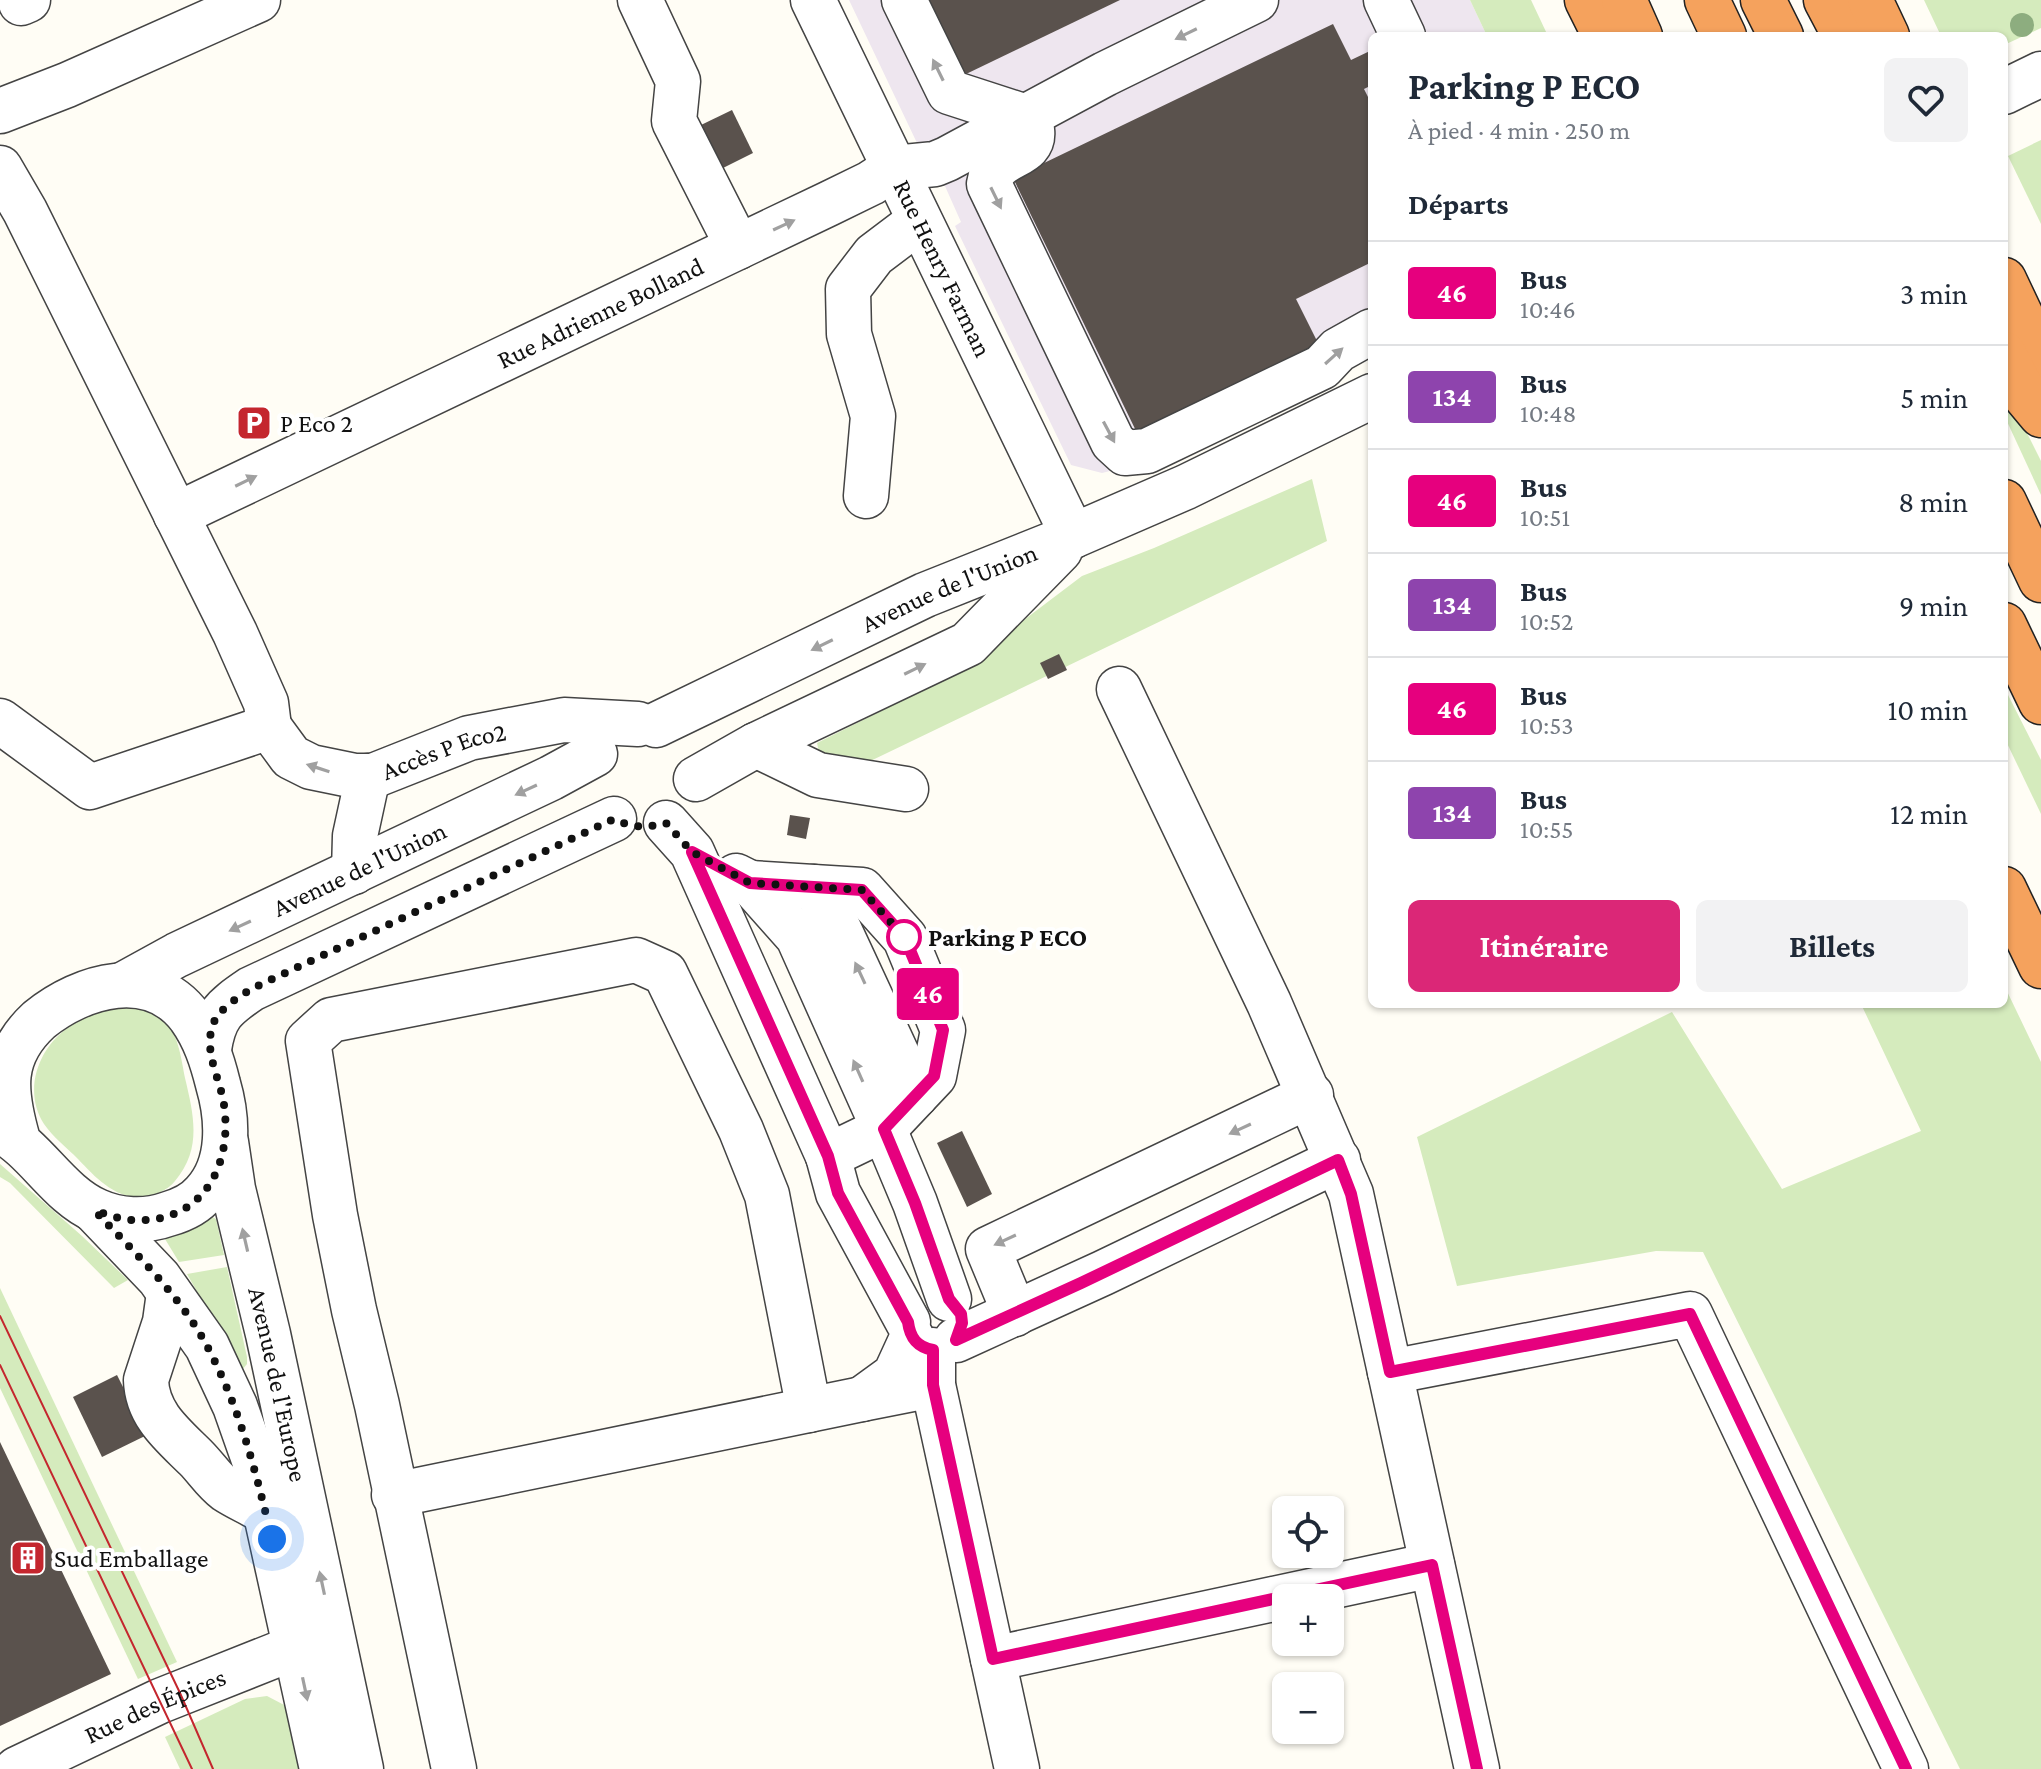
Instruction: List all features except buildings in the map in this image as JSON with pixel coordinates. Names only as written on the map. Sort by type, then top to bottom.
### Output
[{"type":"highway","points":[[1587,0],[1603,32]]},
{"type":"highway","points":[[1624,0],[1638,32]]},
{"type":"highway","points":[[1707,0],[1722,32]]},
{"type":"highway","points":[[1763,0],[1779,32]]},
{"type":"highway","points":[[1826,0],[1843,32]]},
{"type":"highway","points":[[1870,0],[1885,32]]},
{"type":"highway","points":[[2008,288],[2041,358]]},
{"type":"highway","points":[[2008,362],[2026,397],[2041,415]]},
{"type":"highway","points":[[2008,510],[2041,580]]},
{"type":"highway","points":[[2008,633],[2041,702]]},
{"type":"highway","points":[[2008,897],[2041,966]]},
{"type":"street","points":[[0,111],[67,85],[258,0]]},
{"type":"street","points":[[640,0],[678,81],[674,121],[738,247]]},
{"type":"street","name":"Rue Henry Farman","points":[[813,0],[1073,536]]},
{"type":"street","points":[[904,0],[949,92],[1026,117],[1033,133],[1029,147],[995,166],[989,184],[1113,442],[1125,453],[1147,451],[1322,367],[1338,350],[1368,333]]},
{"type":"street","name":"Rue Adrienne Bolland","points":[[176,515],[871,183],[894,168],[935,164],[1105,74],[1256,0]]},
{"type":"street","points":[[1386,0],[1401,32]]},
{"type":"street","points":[[2008,90],[2041,74]]},
{"type":"street","points":[[0,168],[25,211],[235,633],[266,703],[269,727],[90,787],[0,721]]},
{"type":"street","points":[[866,496],[873,416],[849,334],[848,289],[874,255],[919,221]]},
{"type":"street","name":"Avenue de l'Union","points":[[126,983],[177,955],[551,778],[595,754],[605,740],[620,729],[647,725],[925,595],[1186,487],[1368,398]]},
{"type":"street","name":"Avenue de l'Union","points":[[696,779],[756,745],[968,644],[1073,536]]},
{"type":"street","points":[[1119,689],[1311,1095],[1351,1194],[1477,1769]]},
{"type":"street","name":"Accès P Eco2","points":[[269,727],[291,757],[311,767],[339,775],[368,776],[469,738],[564,720],[647,725]]},
{"type":"street","points":[[647,725],[672,733],[686,745],[694,761],[696,779],[686,805],[679,838],[828,1156],[838,1193],[932,1339]]},
{"type":"street","points":[[756,745],[818,775],[906,789]]},
{"type":"street","points":[[595,754],[591,773],[592,790],[601,807],[614,819],[630,827],[648,828],[679,838],[750,883],[798,937],[915,1203],[932,1339],[1017,1769]]},
{"type":"street","points":[[354,872],[355,836],[368,776]]},
{"type":"street","points":[[209,1049],[213,1024],[227,1005],[251,989],[614,819]]},
{"type":"street","points":[[750,883],[862,890],[905,938],[943,1030],[934,1076],[884,1129],[828,1156]]},
{"type":"street","points":[[454,1769],[335,1215],[308,1041],[331,1020],[636,960],[665,973],[741,1130],[767,1195],[809,1410]]},
{"type":"street","points":[[126,983],[164,995],[188,1015],[209,1049],[223,1101],[225,1140],[222,1160],[215,1176],[207,1191],[195,1203],[162,1217],[132,1220],[95,1211],[54,1180],[9,1135],[6,1076],[14,1028],[92,990],[126,983]]},
{"type":"street","points":[[1015,1314],[988,1249],[1311,1095]]},
{"type":"street","name":"Avenue de l'Europe","points":[[225,1140],[233,1189],[268,1334],[361,1769]]},
{"type":"street","points":[[394,1495],[862,1399],[895,1375],[932,1339],[1015,1314],[1338,1160]]},
{"type":"street","name":"Avenue de l'Europe","points":[[95,1211],[159,1278],[207,1346],[235,1406],[254,1460],[322,1769]]},
{"type":"street","points":[[169,1293],[165,1322],[146,1380],[157,1418],[223,1488],[265,1512]]},
{"type":"street","points":[[1390,1372],[1690,1314],[1906,1769]]},
{"type":"street","points":[[993,1659],[1432,1565]]},
{"type":"street","name":"Rue des Épices","points":[[17,1769],[152,1705],[296,1647]]},
{"type":"shaded area","points":[[849,0],[1470,0],[1485,32],[1368,32],[1368,358],[1146,462],[1102,473],[1071,465],[955,226],[961,222],[928,148],[917,143]]},
{"type":"green space","points":[[1470,0],[1531,0],[1546,32],[1485,32]]},
{"type":"green space","points":[[1924,0],[2041,0],[2041,28],[2008,43],[2008,32],[1939,32]]},
{"type":"green space","points":[[2041,140],[2041,224],[2008,156]]},
{"type":"green space","points":[[2008,395],[2041,461],[2041,495],[2008,424]]},
{"type":"green space","points":[[1312,479],[1327,541],[860,766],[820,757],[817,743],[949,677],[1082,576]]},
{"type":"green space","points":[[2008,695],[2041,760],[2041,814],[2008,745]]},
{"type":"green space","points":[[2008,993],[2041,1062],[2041,1769],[1960,1769],[1703,1252],[1656,1251],[1457,1286],[1417,1137],[1672,1012],[1782,1189],[1921,1131],[1863,1008],[2008,1008]]},
{"type":"green space","points":[[116,1003],[146,1007],[167,1022],[178,1045],[191,1106],[194,1132],[184,1169],[169,1187],[147,1196],[124,1195],[99,1180],[44,1124],[34,1097],[37,1069],[51,1044],[72,1025]]},
{"type":"green space","points":[[0,1164],[128,1280],[114,1288],[10,1183],[0,1177]]},
{"type":"green space","points":[[211,1216],[216,1219],[224,1255],[179,1262],[165,1239],[198,1226]]},
{"type":"green space","points":[[227,1267],[247,1357],[247,1364],[242,1370],[187,1274]]},
{"type":"green space","points":[[0,1288],[177,1662],[138,1679],[0,1388]]},
{"type":"green space","points":[[267,1696],[288,1707],[306,1769],[180,1769],[165,1737],[245,1699]]},
{"type":"tram line","points":[[0,1316],[180,1693],[213,1769]]},
{"type":"tram line","points":[[0,1365],[192,1769]]},
{"type":"bus line","name":"46","points":[[1477,1769],[1432,1565],[993,1659],[933,1385],[933,1350],[925,1349],[912,1338],[908,1322],[838,1193],[828,1156],[692,852],[750,883],[862,890],[905,938],[943,1030],[934,1076],[884,1129],[915,1203],[949,1299],[961,1314],[961,1332],[956,1340],[1338,1160],[1351,1194],[1390,1372],[1690,1314],[1906,1769]]},
{"type":"place","name":"P Eco 2","points":[[254,423]]},
{"type":"place","name":"Parking P ECO","points":[[904,937]]},
{"type":"place","name":"Sud Emballage","points":[[28,1558]]},
{"type":"route","points":[[272,1539],[254,1460],[235,1406],[207,1346],[159,1278],[95,1211],[132,1220],[162,1217],[195,1203],[207,1191],[222,1160],[225,1140],[223,1101],[209,1049],[213,1024],[227,1005],[251,989],[614,819],[630,827],[648,828],[666,823],[692,852],[750,883],[862,890],[904,937]]}]
